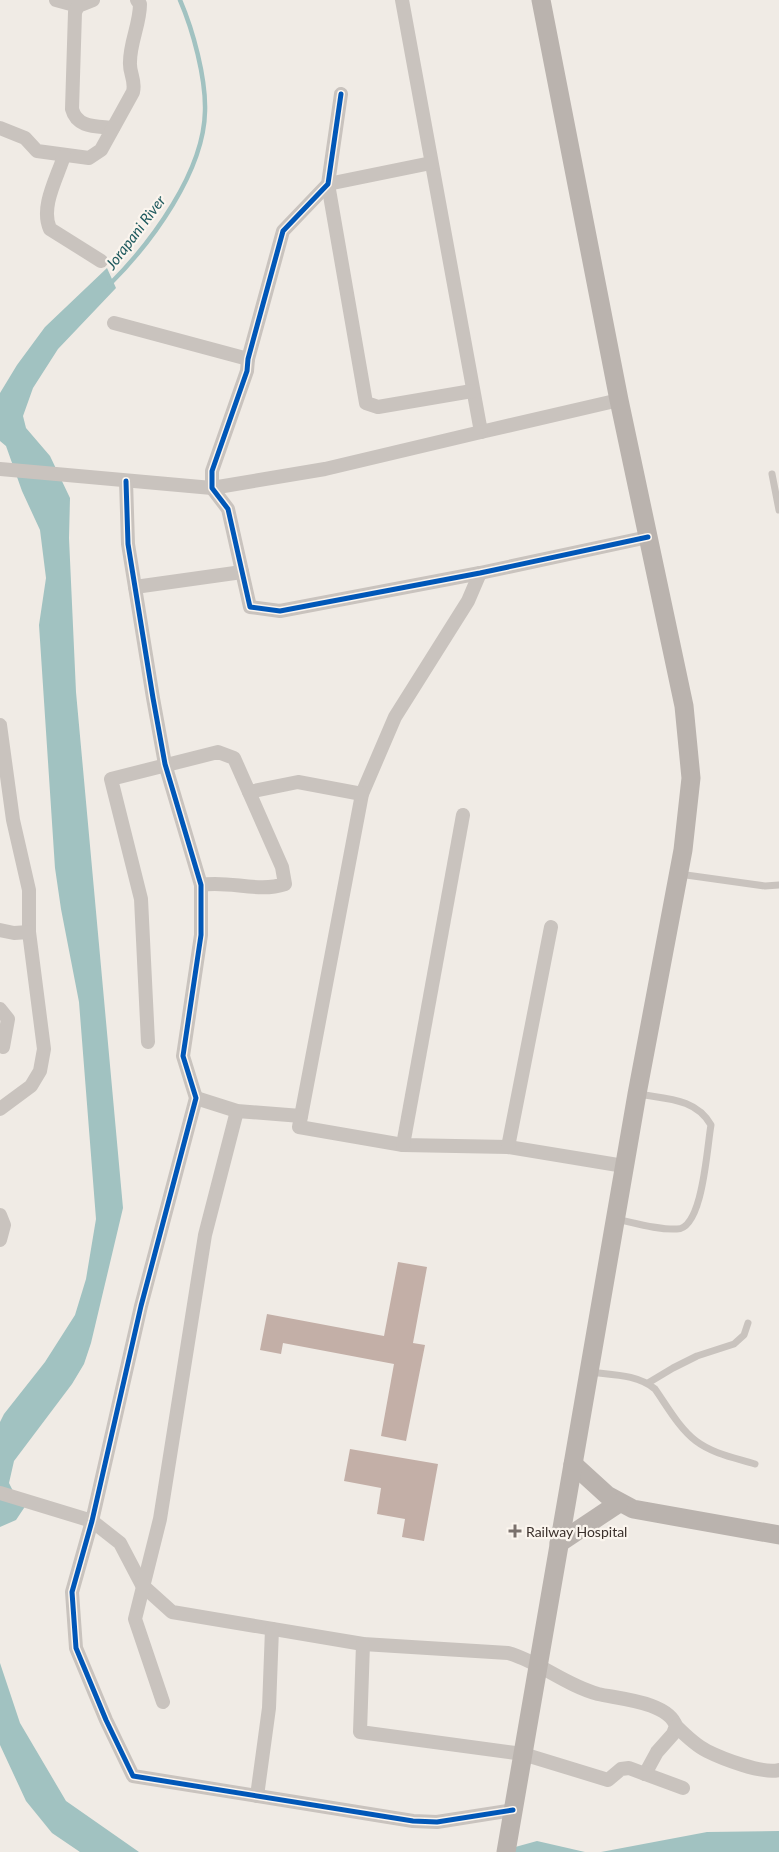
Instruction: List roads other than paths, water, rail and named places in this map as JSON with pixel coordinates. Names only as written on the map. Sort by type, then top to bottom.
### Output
[{"type":"main road","points":[[506,1852],[624,1166],[690,802],[688,730],[619,400],[541,0]]},
{"type":"main road","points":[[573,1464],[619,1503],[633,1509],[779,1535]]},
{"type":"main road","points":[[559,1543],[619,1503]]},
{"type":"street","points":[[56,0],[78,6],[93,0]]},
{"type":"street","points":[[0,128],[25,138],[37,151],[64,156],[89,158],[95,156],[101,150],[135,85],[129,64],[140,13],[140,4],[137,0]]},
{"type":"street","points":[[402,0],[481,432]]},
{"type":"street","points":[[78,6],[74,19],[72,109],[74,118],[87,125],[113,128]]},
{"type":"street","points":[[341,94],[328,184],[366,403],[378,407],[472,391]]},
{"type":"street","points":[[64,156],[48,201],[47,222],[50,229],[101,261]]},
{"type":"street","points":[[431,163],[328,184],[283,231],[248,359],[247,371],[212,471],[212,488],[228,508],[250,607],[280,611],[480,573],[648,537]]},
{"type":"street","points":[[114,323],[248,359]]},
{"type":"street","points":[[0,469],[212,488],[325,469],[619,400]]},
{"type":"street","points":[[126,481],[128,544],[165,764],[201,885],[201,935],[182,1056],[196,1098],[141,1306],[92,1520],[72,1592],[76,1648],[106,1720],[133,1776],[413,1821],[437,1822],[512,1816]]},
{"type":"street","points":[[136,587],[242,572]]},
{"type":"street","points":[[480,573],[468,601],[395,717],[362,794],[299,1127],[403,1145],[508,1147],[624,1166]]},
{"type":"street","points":[[0,725],[7,820],[29,890],[29,932],[44,1049],[40,1071],[31,1086],[0,1109]]},
{"type":"street","points":[[148,1042],[141,899],[111,779],[218,752],[234,758],[282,867],[285,884],[274,888],[215,882],[201,885]]},
{"type":"street","points":[[250,792],[298,782],[362,794]]},
{"type":"street","points":[[403,1145],[463,815]]},
{"type":"street","points":[[508,1147],[551,927]]},
{"type":"street","points":[[0,930],[14,933],[29,932]]},
{"type":"street","points":[[0,1009],[8,1019],[3,1047]]},
{"type":"street","points":[[196,1098],[237,1111],[301,1116]]},
{"type":"street","points":[[163,1702],[136,1629],[135,1619],[160,1519],[206,1236],[237,1111]]},
{"type":"street","points":[[0,1215],[4,1225],[0,1240]]},
{"type":"street","points":[[0,1493],[92,1520],[120,1543],[142,1585],[172,1612],[363,1644],[508,1653],[523,1657],[585,1690],[658,1708],[674,1718],[676,1726],[690,1740],[706,1751],[754,1768],[779,1770]]},
{"type":"street","points":[[257,1796],[269,1708],[272,1629]]},
{"type":"street","points":[[363,1644],[360,1732],[523,1754],[608,1780],[621,1769],[629,1768],[684,1788]]},
{"type":"street","points":[[645,1774],[656,1752],[673,1734],[676,1726]]},
{"type":"lane","points":[[772,474],[779,510]]},
{"type":"lane","points":[[678,874],[765,886],[779,885]]},
{"type":"lane","points":[[615,1220],[678,1230],[689,1224],[697,1208],[711,1125],[704,1113],[692,1104],[637,1094]]},
{"type":"lane","points":[[648,1383],[697,1356],[734,1344],[744,1335],[748,1323]]},
{"type":"lane","points":[[589,1372],[630,1378],[648,1383],[655,1389],[684,1431],[696,1441],[721,1453],[755,1464]]},
{"type":"water","points":[[107,268],[116,288],[58,349],[33,388],[23,416],[26,428],[50,456],[70,498],[69,538],[76,692],[123,1208],[91,1343],[84,1364],[72,1384],[14,1461],[9,1483],[14,1493],[26,1505],[16,1520],[0,1527],[0,1422],[4,1414],[45,1362],[75,1315],[86,1279],[96,1219],[79,1002],[55,868],[39,625],[46,578],[40,530],[22,491],[6,446],[0,441],[0,393],[17,365],[45,327]]},
{"type":"water","points":[[0,1663],[20,1723],[66,1801],[139,1852],[80,1852],[52,1833],[26,1801],[0,1745]]},
{"type":"water","points":[[779,1831],[779,1852],[601,1852],[707,1832]]},
{"type":"water","points":[[537,1841],[585,1852],[497,1852]]},
{"type":"waterway","name":"Jorapani River","points":[[110,284],[142,248],[172,205],[185,182],[202,134],[205,98],[201,69],[190,25],[180,0]]},
{"type":"place","name":"Railway Hospital","points":[[515,1531]]}]
